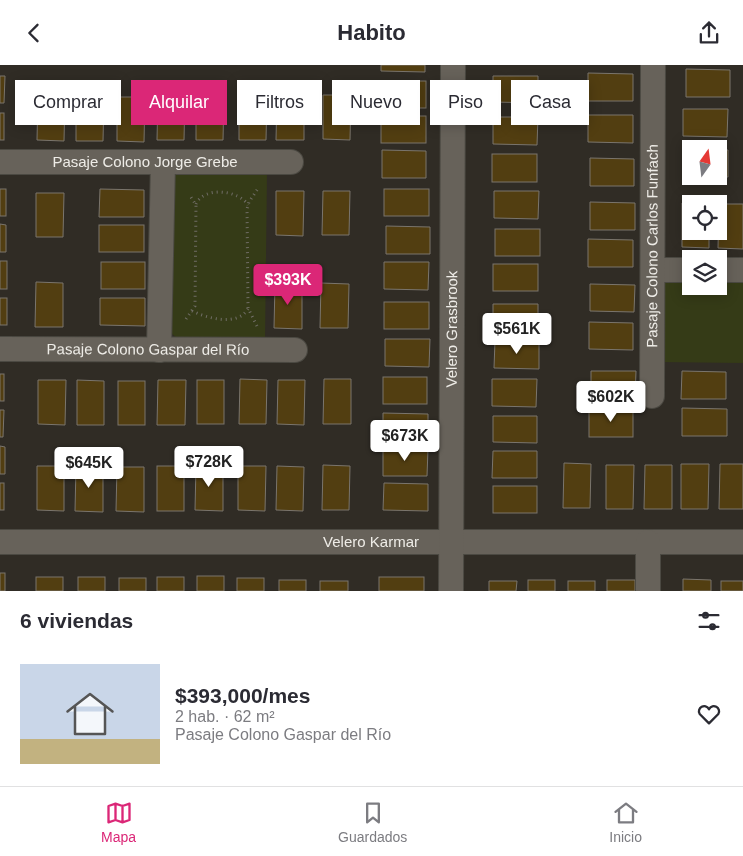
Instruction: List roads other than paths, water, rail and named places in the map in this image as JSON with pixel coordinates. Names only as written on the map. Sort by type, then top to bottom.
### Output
[{"type":"street","name":"Velero Grasbrook","points":[[451,591],[453,65]]},
{"type":"street","name":"Pasaje Colono Carlos Funfach","points":[[652,396],[653,65]]},
{"type":"street","name":"Pasaje Colono Jorge Grebe","points":[[0,162],[291,162]]},
{"type":"street","points":[[160,350],[163,162]]},
{"type":"street","points":[[653,270],[682,270]]},
{"type":"street","points":[[727,270],[743,270]]},
{"type":"street","name":"Pasaje Colono Gaspar del Río","points":[[0,349],[295,350]]},
{"type":"street","name":"Velero Karmar","points":[[0,542],[743,542]]},
{"type":"street","points":[[648,542],[648,591]]}]
